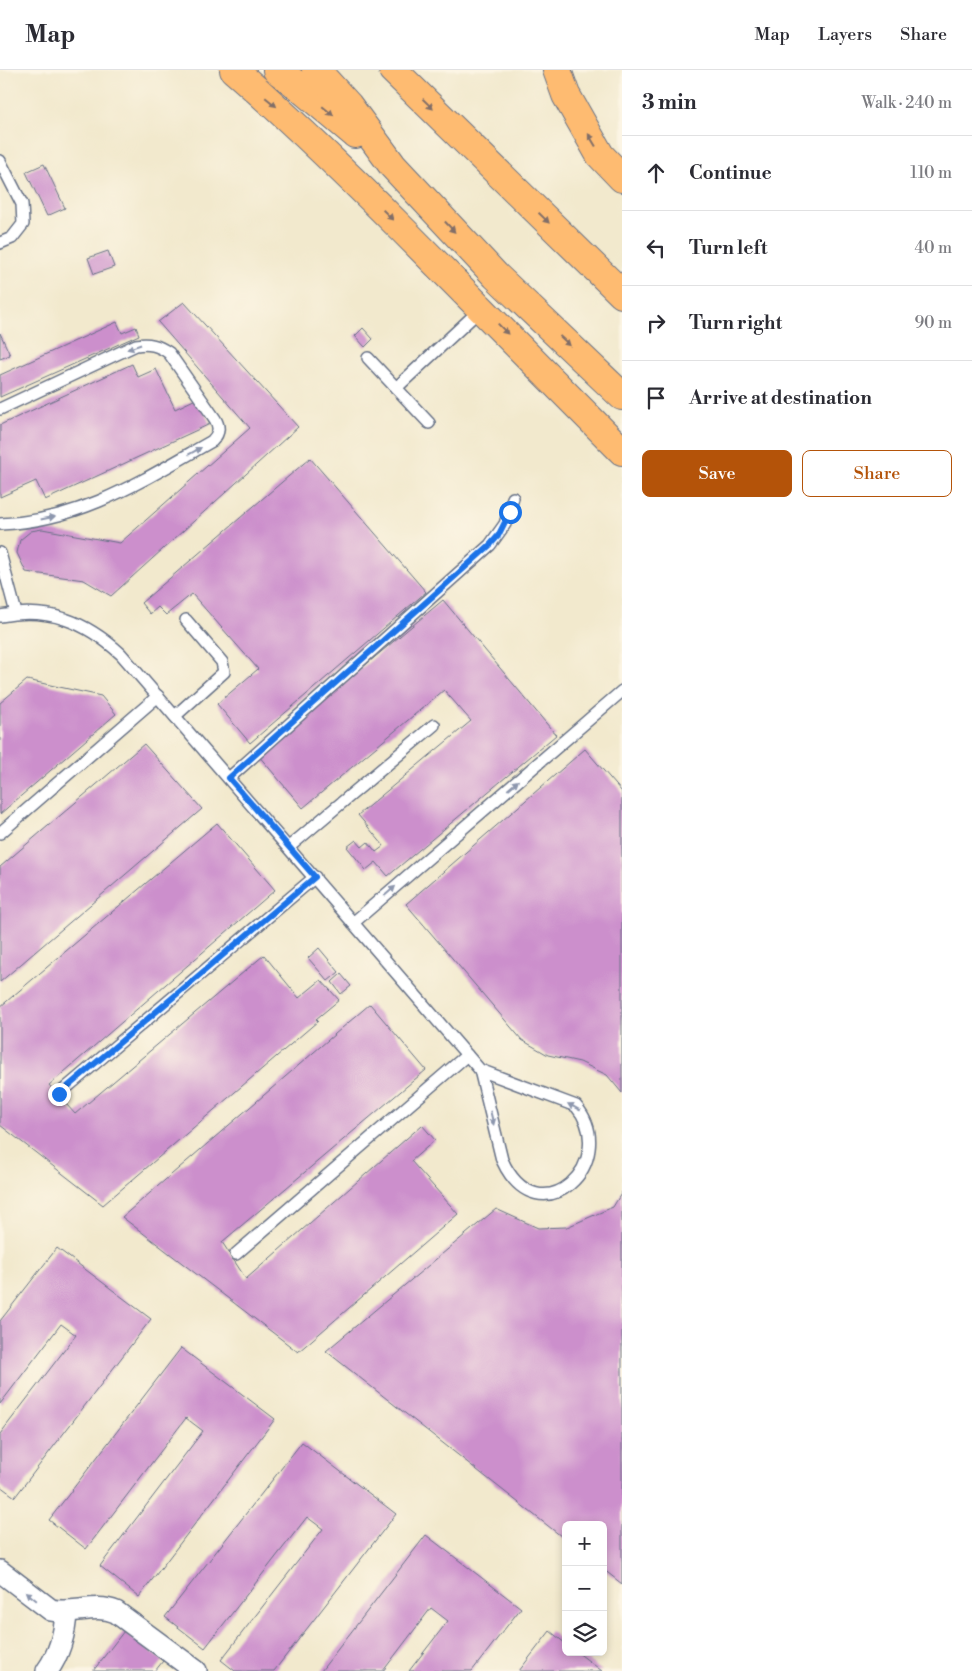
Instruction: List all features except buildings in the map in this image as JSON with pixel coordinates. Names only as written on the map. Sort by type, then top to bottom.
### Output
[{"type":"highway","points":[[234,70],[321,148],[622,451]]},
{"type":"highway","points":[[277,70],[393,166]]},
{"type":"highway","points":[[316,70],[348,105],[393,166],[496,276],[622,396]]},
{"type":"highway","points":[[393,70],[622,294]]},
{"type":"highway","points":[[557,70],[566,94],[600,155],[622,178]]},
{"type":"street","points":[[0,1571],[44,1607],[51,1610],[66,1612],[102,1608],[116,1612],[196,1671]]},
{"type":"street","points":[[47,1671],[57,1656],[62,1642],[66,1627],[66,1612]]},
{"type":"lane","points":[[0,161],[22,204],[23,224],[12,238],[0,243]]},
{"type":"lane","points":[[396,388],[482,308]]},
{"type":"lane","points":[[0,409],[136,346],[154,345],[169,353],[215,419],[218,424],[218,431],[217,437],[212,442],[102,501],[48,519],[0,524]]},
{"type":"lane","points":[[368,358],[429,423]]},
{"type":"lane","points":[[229,778],[490,545],[505,524],[513,498]]},
{"type":"lane","points":[[0,553],[16,613]]},
{"type":"lane","points":[[0,616],[16,613],[39,613],[62,618],[83,626],[103,637],[121,654],[480,1070],[502,1160],[516,1182],[526,1190],[550,1195],[568,1191],[583,1182],[591,1172],[596,1161],[598,1149],[597,1136],[593,1125],[586,1115],[576,1106],[480,1070]]},
{"type":"lane","points":[[175,716],[224,672],[222,662],[186,620]]},
{"type":"lane","points":[[353,923],[622,692]]},
{"type":"lane","points":[[0,833],[158,696]]},
{"type":"lane","points":[[288,847],[434,725]]},
{"type":"lane","points":[[59,1094],[315,877]]},
{"type":"lane","points":[[236,1254],[467,1055]]},
{"type":"route","points":[[59,1094],[315,877],[229,778],[490,545],[498,536],[510,512]]}]
